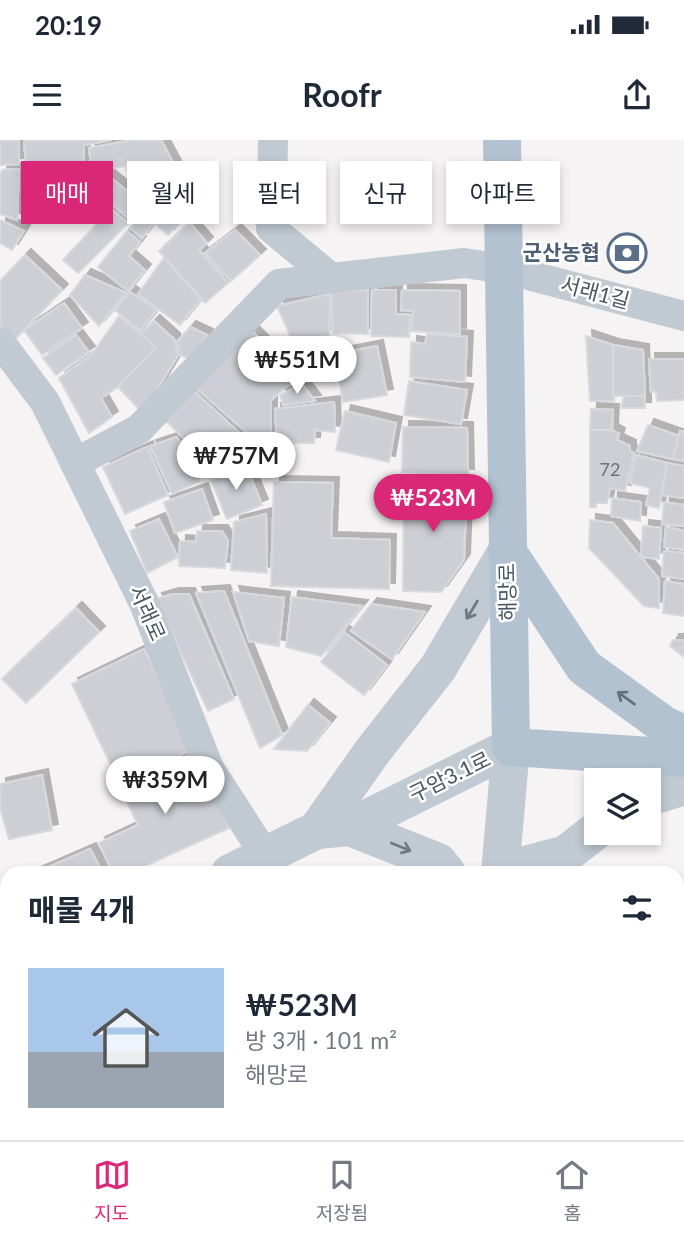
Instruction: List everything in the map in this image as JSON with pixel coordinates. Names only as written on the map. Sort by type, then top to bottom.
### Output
[{"type":"main road","name":"해망로","points":[[502,140],[511,747]]},
{"type":"main road","points":[[507,551],[584,667],[664,725],[684,734]]},
{"type":"main road","name":"구암3.1로","points":[[511,747],[684,758]]},
{"type":"street","points":[[273,140],[271,228],[330,277]]},
{"type":"street","points":[[75,463],[139,429],[278,284],[464,263],[505,269]]},
{"type":"street","name":"서래1길","points":[[505,269],[684,316]]},
{"type":"street","name":"서래로","points":[[0,342],[45,401],[144,603],[209,768],[265,855]]},
{"type":"street","points":[[441,866],[438,862],[333,829],[372,752],[438,668],[507,551]]},
{"type":"street","name":"구암3.1로","points":[[244,866],[333,829],[511,747]]},
{"type":"street","name":"해망로","points":[[501,866],[511,747]]},
{"type":"street","points":[[661,793],[684,786]]},
{"type":"street","points":[[522,866],[566,854],[584,840]]},
{"type":"building","points":[[0,140],[19,140],[19,164],[0,165]]},
{"type":"building","points":[[24,140],[111,140],[84,145],[83,161],[26,161]]},
{"type":"building","points":[[132,140],[161,140],[172,161],[127,161],[127,170],[126,166],[113,168],[113,161],[91,161],[89,148]]},
{"type":"building","points":[[19,169],[17,220],[0,214],[0,177],[2,170]]},
{"type":"building","points":[[113,179],[127,191],[127,217],[113,205]]},
{"type":"building","points":[[113,211],[127,222],[78,273],[63,260],[97,224],[113,224]]},
{"type":"building","points":[[0,220],[24,231],[12,250],[0,243]]},
{"type":"building","points":[[133,224],[153,224],[142,238],[130,228]]},
{"type":"building","points":[[155,224],[177,224],[168,235]]},
{"type":"building","points":[[191,224],[207,243],[199,250],[228,283],[205,303],[159,251]]},
{"type":"building","points":[[235,230],[260,255],[231,281],[205,253]]},
{"type":"building","points":[[127,231],[140,242],[129,256],[145,270],[128,291],[98,267]]},
{"type":"building","points":[[25,255],[62,290],[15,339],[0,325],[0,281]]},
{"type":"building","points":[[164,258],[201,299],[180,325],[138,294]]},
{"type":"building","points":[[85,275],[126,293],[99,326],[70,295]]},
{"type":"building","points":[[368,290],[368,334],[333,333],[331,292]]},
{"type":"building","points":[[372,290],[396,290],[396,314],[410,315],[409,337],[371,336]]},
{"type":"building","points":[[402,290],[460,291],[460,334],[412,331],[413,311],[401,310]]},
{"type":"building","points":[[130,292],[157,310],[140,331],[115,310]]},
{"type":"building","points":[[330,294],[329,335],[293,342],[277,306]]},
{"type":"building","points":[[64,303],[82,328],[42,355],[24,330]]},
{"type":"building","points":[[119,316],[156,347],[118,387],[101,398],[112,417],[89,433],[59,378],[92,354]]},
{"type":"building","points":[[154,321],[174,339],[178,355],[153,396],[140,410],[118,387],[156,347],[141,334]]},
{"type":"building","points":[[190,327],[207,335],[191,359],[180,355],[177,342]]},
{"type":"building","points":[[248,327],[297,377],[271,400],[271,432],[262,446],[196,388]]},
{"type":"building","points":[[427,334],[467,337],[465,382],[410,377],[411,342],[425,344]]},
{"type":"building","points":[[76,335],[89,352],[56,375],[43,358]]},
{"type":"building","points":[[586,336],[613,345],[614,401],[590,401]]},
{"type":"building","points":[[613,345],[643,350],[645,396],[613,396]]},
{"type":"building","points":[[377,346],[387,395],[343,402],[335,354]]},
{"type":"building","points":[[649,359],[684,359],[684,400],[657,401],[656,391],[651,392]]},
{"type":"building","points":[[409,381],[467,390],[461,424],[404,415]]},
{"type":"building","points":[[302,384],[315,401],[283,405],[280,395]]},
{"type":"building","points":[[194,391],[247,440],[218,471],[167,422]]},
{"type":"building","points":[[624,396],[645,396],[645,408],[621,408]]},
{"type":"building","points":[[334,402],[335,432],[315,430],[314,443],[277,443],[275,409]]},
{"type":"building","points":[[591,409],[613,410],[612,430],[590,430]]},
{"type":"building","points":[[345,411],[396,423],[389,462],[336,450]]},
{"type":"building","points":[[648,425],[679,436],[673,459],[637,451]]},
{"type":"building","points":[[403,427],[467,428],[468,475],[402,472]]},
{"type":"building","points":[[590,430],[612,430],[619,434],[617,440],[630,446],[630,451],[634,453],[625,491],[610,488],[607,503],[596,503],[596,507],[590,507]]},
{"type":"building","points":[[680,431],[684,432],[684,461],[673,459]]},
{"type":"building","points":[[177,437],[199,481],[172,494],[150,446]]},
{"type":"building","points":[[147,447],[168,495],[125,514],[103,467]]},
{"type":"building","points":[[636,455],[667,463],[659,508],[646,505],[650,488],[630,483]]},
{"type":"building","points":[[667,463],[684,466],[684,498],[662,495]]},
{"type":"building","points":[[246,466],[262,505],[227,519],[211,480]]},
{"type":"building","points":[[274,482],[333,483],[331,538],[390,540],[389,589],[271,586]]},
{"type":"building","points":[[404,482],[467,482],[464,560],[441,592],[403,591]]},
{"type":"building","points":[[202,489],[213,520],[175,533],[164,502]]},
{"type":"building","points":[[612,498],[641,502],[640,521],[611,516]]},
{"type":"building","points":[[664,502],[684,505],[684,526],[662,524]]},
{"type":"building","points":[[266,514],[267,573],[231,570],[234,522]]},
{"type":"building","points":[[159,519],[178,557],[147,573],[130,531]]},
{"type":"building","points":[[590,520],[613,523],[659,579],[659,608],[644,606],[589,548]]},
{"type":"building","points":[[643,526],[661,528],[659,559],[641,557]]},
{"type":"building","points":[[666,527],[684,531],[684,550],[664,547]]},
{"type":"building","points":[[197,531],[222,531],[228,541],[225,568],[179,566],[180,541],[196,542]]},
{"type":"building","points":[[664,551],[684,553],[684,579],[662,576]]},
{"type":"building","points":[[665,581],[684,584],[684,616],[663,613]]},
{"type":"building","points":[[224,591],[282,735],[260,748],[196,593]]},
{"type":"building","points":[[233,592],[284,598],[279,646],[249,641]]},
{"type":"building","points":[[173,594],[189,594],[234,699],[208,711],[156,599]]},
{"type":"building","points":[[292,597],[362,606],[321,656],[286,647]]},
{"type":"building","points":[[371,604],[425,612],[392,659],[351,631]]},
{"type":"building","points":[[76,608],[99,632],[26,703],[2,679]]},
{"type":"building","points":[[344,632],[387,665],[364,695],[321,662]]},
{"type":"building","points":[[673,640],[684,640],[684,657],[670,646]]},
{"type":"building","points":[[144,649],[192,749],[120,784],[72,684]]},
{"type":"building","points":[[308,705],[330,723],[307,751],[274,749]]},
{"type":"building","points":[[194,753],[229,828],[145,866],[110,866],[99,843],[138,825],[120,787]]},
{"type":"building","points":[[42,775],[52,830],[9,839],[0,808],[0,784]]},
{"type":"building","points":[[90,849],[99,866],[51,866]]},
{"type":"place","name":"군산농협","points":[[627,253]]}]
